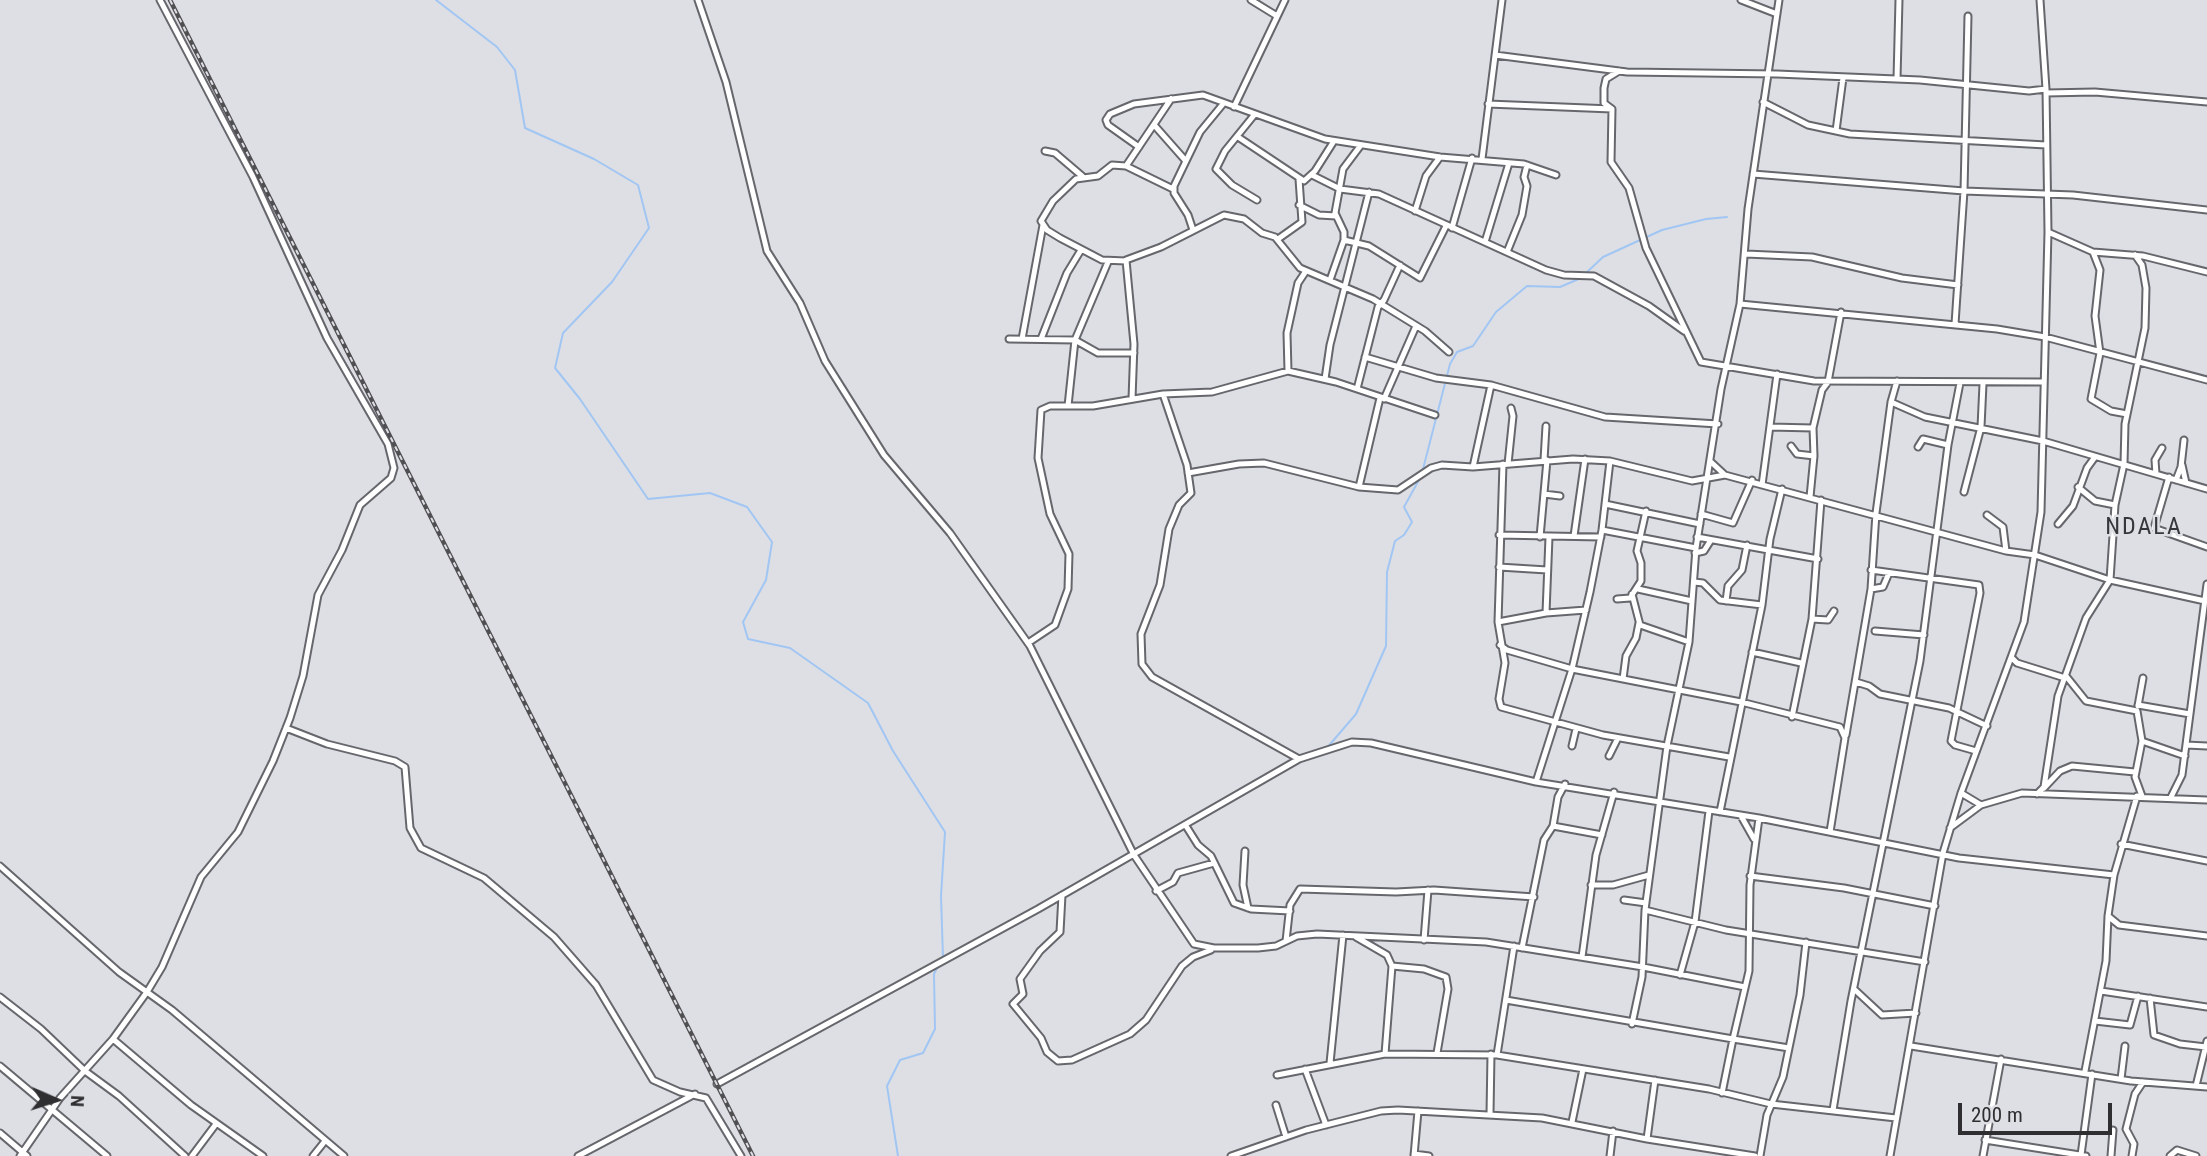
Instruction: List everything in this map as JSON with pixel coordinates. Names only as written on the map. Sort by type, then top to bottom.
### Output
[{"type":"street","points":[[0,1133],[23,1155],[52,1109],[113,1039],[147,992],[172,946],[197,883],[238,832],[286,728],[303,676],[318,594],[342,550],[360,505],[391,478],[394,459],[327,338],[253,177],[160,0]]},
{"type":"street","points":[[698,0],[726,82],[767,251],[800,303],[824,361],[847,401],[888,461],[976,567],[1027,643],[1134,855],[1192,942],[1199,947],[1214,948],[1271,947],[1305,935],[1514,946],[1745,987]]},
{"type":"street","points":[[1251,0],[1278,16]]},
{"type":"street","points":[[1234,107],[1285,0]]},
{"type":"street","points":[[1482,159],[1502,0]]},
{"type":"street","points":[[1741,0],[1777,14]]},
{"type":"street","points":[[1632,1024],[1643,967],[1644,910],[1667,746],[1689,642],[1696,550],[1706,480],[1740,303],[1753,174],[1779,0]]},
{"type":"street","points":[[1897,79],[1899,0]]},
{"type":"street","points":[[1890,1156],[1943,853],[1961,793],[2024,622],[2041,512],[2048,232],[2046,91],[2040,0]]},
{"type":"street","points":[[1955,324],[1964,191],[1968,16]]},
{"type":"street","points":[[1495,55],[1619,71],[1897,79],[2207,102]]},
{"type":"street","points":[[1612,109],[1604,103],[1605,81],[1619,71]]},
{"type":"street","points":[[1836,131],[1843,78]]},
{"type":"street","points":[[1139,147],[1108,125],[1108,115],[1123,107],[1203,95],[1334,141],[1440,157],[1527,165],[1556,175]]},
{"type":"street","points":[[1126,166],[1171,99]]},
{"type":"street","points":[[1763,102],[1808,125],[1836,131],[1965,142],[2046,145]]},
{"type":"street","points":[[1173,189],[1200,132],[1223,104]]},
{"type":"street","points":[[1488,104],[1612,109]]},
{"type":"street","points":[[1612,109],[1612,164],[1629,188],[1646,248],[1701,362],[1828,382],[2043,382]]},
{"type":"street","points":[[1255,114],[1225,151],[1216,172],[1257,200]]},
{"type":"street","points":[[1154,126],[1185,160]]},
{"type":"street","points":[[1238,136],[1299,179],[1306,181],[1334,141]]},
{"type":"street","points":[[1330,280],[1344,240],[1344,232],[1336,216],[1345,165],[1361,145]]},
{"type":"street","points":[[1045,151],[1055,153],[1083,177]]},
{"type":"street","points":[[1415,211],[1426,176],[1440,157]]},
{"type":"street","points":[[1344,240],[1369,246],[1422,277],[1449,227],[1472,158]]},
{"type":"street","points":[[1485,242],[1509,163]]},
{"type":"street","points":[[1022,340],[1043,214],[1076,179],[1098,176],[1111,165],[1126,166],[1173,189],[1193,230]]},
{"type":"street","points":[[1507,252],[1522,215],[1528,186],[1524,177],[1527,165]]},
{"type":"street","points":[[1753,174],[1964,191],[2047,194],[2207,209]]},
{"type":"street","points":[[1312,175],[1340,189],[1370,192],[1556,274],[1594,276],[1649,306],[1687,333]]},
{"type":"street","points":[[1278,239],[1302,223],[1299,179]]},
{"type":"street","points":[[1325,379],[1330,345],[1359,244],[1370,192]]},
{"type":"street","points":[[1299,205],[1319,215],[1336,216]]},
{"type":"street","points":[[1043,225],[1081,250],[1108,262],[1126,261],[1229,214],[1278,239],[1300,268],[1380,304],[1416,326],[1449,352]]},
{"type":"street","points":[[2048,232],[2093,252],[2135,255],[2207,272]]},
{"type":"street","points":[[1041,340],[1067,273],[1081,250]]},
{"type":"street","points":[[2093,252],[2100,267],[2095,316],[2101,354],[2092,401],[2111,411],[2127,414]]},
{"type":"street","points":[[1746,254],[1812,257],[1902,278],[1958,285]]},
{"type":"street","points":[[2045,791],[2056,700],[2086,618],[2110,580],[2115,505],[2124,464],[2127,414],[2145,328],[2146,288],[2141,265],[2135,255]]},
{"type":"street","points":[[1126,261],[1134,354],[1132,399]]},
{"type":"street","points":[[1068,407],[1075,340],[1108,262]]},
{"type":"street","points":[[1357,390],[1380,304],[1400,265]]},
{"type":"street","points":[[1288,371],[1287,334],[1298,283],[1306,271]]},
{"type":"street","points":[[1740,303],[1955,324],[2045,337],[2207,380]]},
{"type":"street","points":[[1810,497],[1814,456],[1813,428],[1822,390],[1828,382],[1841,312]]},
{"type":"street","points":[[1359,487],[1382,398],[1399,367],[1416,326]]},
{"type":"street","points":[[1009,339],[1075,340],[1098,353],[1134,354]]},
{"type":"street","points":[[1365,357],[1436,378],[1491,386],[1605,417],[1704,426],[1718,424]]},
{"type":"street","points":[[1027,643],[1055,625],[1064,607],[1068,589],[1069,554],[1050,514],[1038,458],[1042,409],[1050,406],[1093,406],[1163,394],[1212,392],[1288,371],[1325,379],[1434,415]]},
{"type":"street","points":[[1762,485],[1777,374]]},
{"type":"street","points":[[1830,832],[1871,589],[1876,513],[1891,402],[1897,381]]},
{"type":"street","points":[[1833,1110],[1861,951],[1924,635],[1948,445],[1960,383]]},
{"type":"street","points":[[1964,492],[1982,427],[1983,384]]},
{"type":"street","points":[[1473,467],[1491,386]]},
{"type":"street","points":[[1163,394],[1188,473],[1191,494],[1174,516],[1159,590],[1141,634],[1142,664],[1152,677],[1299,759]]},
{"type":"street","points":[[1891,402],[1926,417],[2043,442],[2207,489]]},
{"type":"street","points":[[1511,408],[1513,417],[1499,535],[1498,622],[1505,667],[1501,707],[1576,729],[1729,757]]},
{"type":"street","points":[[1540,537],[1546,426]]},
{"type":"street","points":[[1770,427],[1813,428]]},
{"type":"street","points":[[1918,447],[1925,439],[1948,445]]},
{"type":"street","points":[[2184,440],[2182,465],[2186,483]]},
{"type":"street","points":[[1791,446],[1797,454],[1814,456]]},
{"type":"street","points":[[2156,474],[2155,460],[2162,448]]},
{"type":"street","points":[[2058,524],[2073,506],[2078,487],[2095,457]]},
{"type":"street","points":[[1574,536],[1585,459]]},
{"type":"street","points":[[1188,473],[1238,464],[1264,463],[1359,487],[1398,490],[1434,466],[1473,467],[1546,460],[1610,461],[1686,480],[1706,480],[1725,475],[1876,513],[2006,551],[2035,555],[2110,580],[2204,601]]},
{"type":"street","points":[[1536,782],[1572,669],[1586,610],[1602,533],[1610,461]]},
{"type":"street","points":[[1710,462],[1725,475]]},
{"type":"street","points":[[2176,480],[2182,465]]},
{"type":"street","points":[[2169,477],[2154,528],[2207,547]]},
{"type":"street","points":[[1701,514],[1732,523],[1752,481]]},
{"type":"street","points":[[2078,487],[2095,501],[2115,505]]},
{"type":"street","points":[[1720,812],[1729,757],[1762,605],[1769,547],[1782,489]]},
{"type":"street","points":[[1544,494],[1560,496]]},
{"type":"street","points":[[1792,717],[1812,619],[1821,500]]},
{"type":"street","points":[[1605,504],[1700,524]]},
{"type":"street","points":[[1617,599],[1628,598],[1638,589],[1641,563],[1637,553],[1646,511]]},
{"type":"street","points":[[1986,515],[2003,527],[2006,551]]},
{"type":"street","points":[[1499,535],[1549,537],[1602,533],[1639,536],[1704,551],[1711,540]]},
{"type":"street","points":[[1546,613],[1549,537]]},
{"type":"street","points":[[1698,537],[1769,547],[1818,559]]},
{"type":"street","points":[[1726,601],[1728,586],[1742,570],[1747,545]]},
{"type":"street","points":[[1499,567],[1547,570]]},
{"type":"street","points":[[1871,570],[1931,580],[1974,583],[1980,588],[1952,742],[1976,751]]},
{"type":"street","points":[[1871,589],[1883,587],[1889,573]]},
{"type":"street","points":[[1694,582],[1703,583],[1715,597],[1726,601],[1762,605]]},
{"type":"street","points":[[2171,797],[2180,780],[2185,755],[2207,584]]},
{"type":"street","points":[[1638,589],[1692,600]]},
{"type":"street","points":[[1623,679],[1626,656],[1636,638],[1639,623],[1632,594]]},
{"type":"street","points":[[1498,622],[1546,613],[1586,610]]},
{"type":"street","points":[[1812,619],[1828,620],[1834,611]]},
{"type":"street","points":[[1639,623],[1689,642]]},
{"type":"street","points":[[1875,631],[1924,635]]},
{"type":"street","points":[[1500,645],[1507,650],[1572,669],[1741,702],[1792,717],[1840,727],[1849,721]]},
{"type":"street","points":[[1752,652],[1801,663]]},
{"type":"street","points":[[2012,658],[2017,663],[2065,677],[2086,701],[2190,714]]},
{"type":"street","points":[[2197,673],[2207,675]]},
{"type":"street","points":[[2085,1071],[2106,961],[2108,916],[2114,875],[2121,844],[2140,796],[2135,772],[2142,741],[2137,708],[2143,678]]},
{"type":"street","points":[[1856,681],[1869,685],[1875,692],[1956,711],[1987,726]]},
{"type":"street","points":[[1840,727],[1845,738]]},
{"type":"street","points":[[286,728],[327,744],[401,763],[407,771],[410,828],[421,848],[430,855],[469,868],[528,913],[582,967],[653,1080],[708,1100],[741,1156]]},
{"type":"street","points":[[1572,746],[1576,729]]},
{"type":"street","points":[[1609,756],[1618,738]]},
{"type":"street","points":[[2142,741],[2185,755]]},
{"type":"street","points":[[717,1084],[1134,855],[1299,759],[1345,744],[1362,742],[1536,782],[1565,784],[1759,818],[1959,858],[2114,875]]},
{"type":"street","points":[[2186,745],[2207,746]]},
{"type":"street","points":[[2045,791],[2060,771],[2072,766],[2135,772]]},
{"type":"street","points":[[1522,948],[1544,840],[1553,827],[1558,797],[1565,784]]},
{"type":"street","points":[[1950,828],[1981,805],[2014,794],[2037,794],[2045,791],[2207,800]]},
{"type":"street","points":[[1582,957],[1591,885],[1614,792]]},
{"type":"street","points":[[1961,793],[1981,805]]},
{"type":"street","points":[[1680,975],[1695,922],[1709,811]]},
{"type":"street","points":[[1741,816],[1754,839]]},
{"type":"street","points":[[1722,1093],[1749,971],[1750,876],[1759,818]]},
{"type":"street","points":[[1186,825],[1214,863],[1233,902],[1248,908],[1290,911]]},
{"type":"street","points":[[1553,827],[1602,835]]},
{"type":"street","points":[[2121,844],[2207,861]]},
{"type":"street","points":[[1245,851],[1243,885],[1248,908]]},
{"type":"street","points":[[1156,891],[1173,882],[1178,873],[1214,863]]},
{"type":"street","points":[[0,866],[68,928],[344,1156]]},
{"type":"street","points":[[1591,885],[1613,885],[1649,875]]},
{"type":"street","points":[[1750,876],[1935,906]]},
{"type":"street","points":[[1285,942],[1294,893],[1300,889],[1396,892],[1428,890],[1534,897]]},
{"type":"street","points":[[1424,940],[1428,890]]},
{"type":"street","points":[[1062,895],[1060,931],[1020,979],[1023,993],[1013,1004],[1041,1038],[1046,1052],[1058,1061],[1072,1060],[1130,1034],[1146,1020],[1182,965],[1214,948]]},
{"type":"street","points":[[1624,900],[1646,903]]},
{"type":"street","points":[[1644,910],[1749,932],[1925,961]]},
{"type":"street","points":[[2108,916],[2119,925],[2207,936]]},
{"type":"street","points":[[1330,1063],[1343,936]]},
{"type":"street","points":[[1354,936],[1387,955],[1392,966],[1385,1054]]},
{"type":"street","points":[[1231,1156],[1326,1125],[1381,1111],[1418,1111],[1490,1114],[1572,1122],[1647,1139],[1758,1156],[1772,1104],[1783,1077],[1800,995],[1806,942]]},
{"type":"street","points":[[1490,1114],[1494,1054],[1514,946]]},
{"type":"street","points":[[1392,966],[1424,969],[1446,977],[1448,989],[1437,1053]]},
{"type":"street","points":[[1854,989],[1882,1015],[1916,1013]]},
{"type":"street","points":[[2101,990],[2207,1007]]},
{"type":"street","points":[[2095,1021],[2130,1025],[2138,996]]},
{"type":"street","points":[[0,998],[41,1029],[85,1071],[119,1096],[185,1156]]},
{"type":"street","points":[[2150,998],[2154,1035],[2180,1044],[2206,1044],[2196,1086]]},
{"type":"street","points":[[1506,1000],[1632,1024],[1789,1048]]},
{"type":"street","points":[[113,1039],[216,1124],[263,1156]]},
{"type":"street","points":[[1911,1045],[2085,1071],[2121,1079],[2207,1087]]},
{"type":"street","points":[[2121,1079],[2125,1046]]},
{"type":"street","points":[[1277,1074],[1385,1054],[1494,1054],[1656,1080],[1772,1104],[1896,1118]]},
{"type":"street","points":[[1983,1156],[2001,1059]]},
{"type":"street","points":[[0,1066],[107,1156]]},
{"type":"street","points":[[1306,1069],[1326,1125]]},
{"type":"street","points":[[1572,1122],[1583,1069]]},
{"type":"street","points":[[1985,1140],[2083,1155],[2092,1074]]},
{"type":"street","points":[[1647,1139],[1656,1080]]},
{"type":"street","points":[[2132,1156],[2135,1148],[2126,1129],[2135,1094],[2143,1082]]},
{"type":"street","points":[[578,1156],[695,1094]]},
{"type":"street","points":[[1836,1097],[1849,1113]]},
{"type":"street","points":[[1276,1105],[1286,1137]]},
{"type":"street","points":[[1418,1111],[1414,1155],[1429,1156]]},
{"type":"street","points":[[192,1156],[216,1124]]},
{"type":"street","points":[[2110,1156],[2113,1130]]},
{"type":"street","points":[[1610,1156],[1613,1131]]},
{"type":"street","points":[[313,1156],[325,1141]]},
{"type":"street","points":[[2162,1156],[2177,1150],[2196,1156]]},
{"type":"waterway","points":[[436,0],[497,47],[515,70],[525,128],[594,159],[638,185],[649,228],[612,282],[563,333],[555,368],[580,399],[648,499],[710,493],[747,507],[772,542],[766,580],[743,622],[748,639],[790,648],[868,703],[893,751],[945,832],[941,896],[943,958]]},
{"type":"waterway","points":[[1585,274],[1603,257],[1662,230],[1706,219],[1727,217]]},
{"type":"waterway","points":[[1422,473],[1450,364],[1457,352],[1473,346],[1496,312],[1527,286],[1560,287],[1581,278]]},
{"type":"waterway","points":[[1326,749],[1356,714],[1386,646],[1387,572],[1395,541],[1404,535],[1412,522],[1404,507],[1420,478]]},
{"type":"waterway","points":[[898,1156],[887,1086],[900,1060],[923,1053],[935,1029],[934,974],[938,966]]},
{"type":"railway","points":[[170,0],[753,1156]]},
{"type":"district","name":"NDALA","points":[[2144,528]]}]
